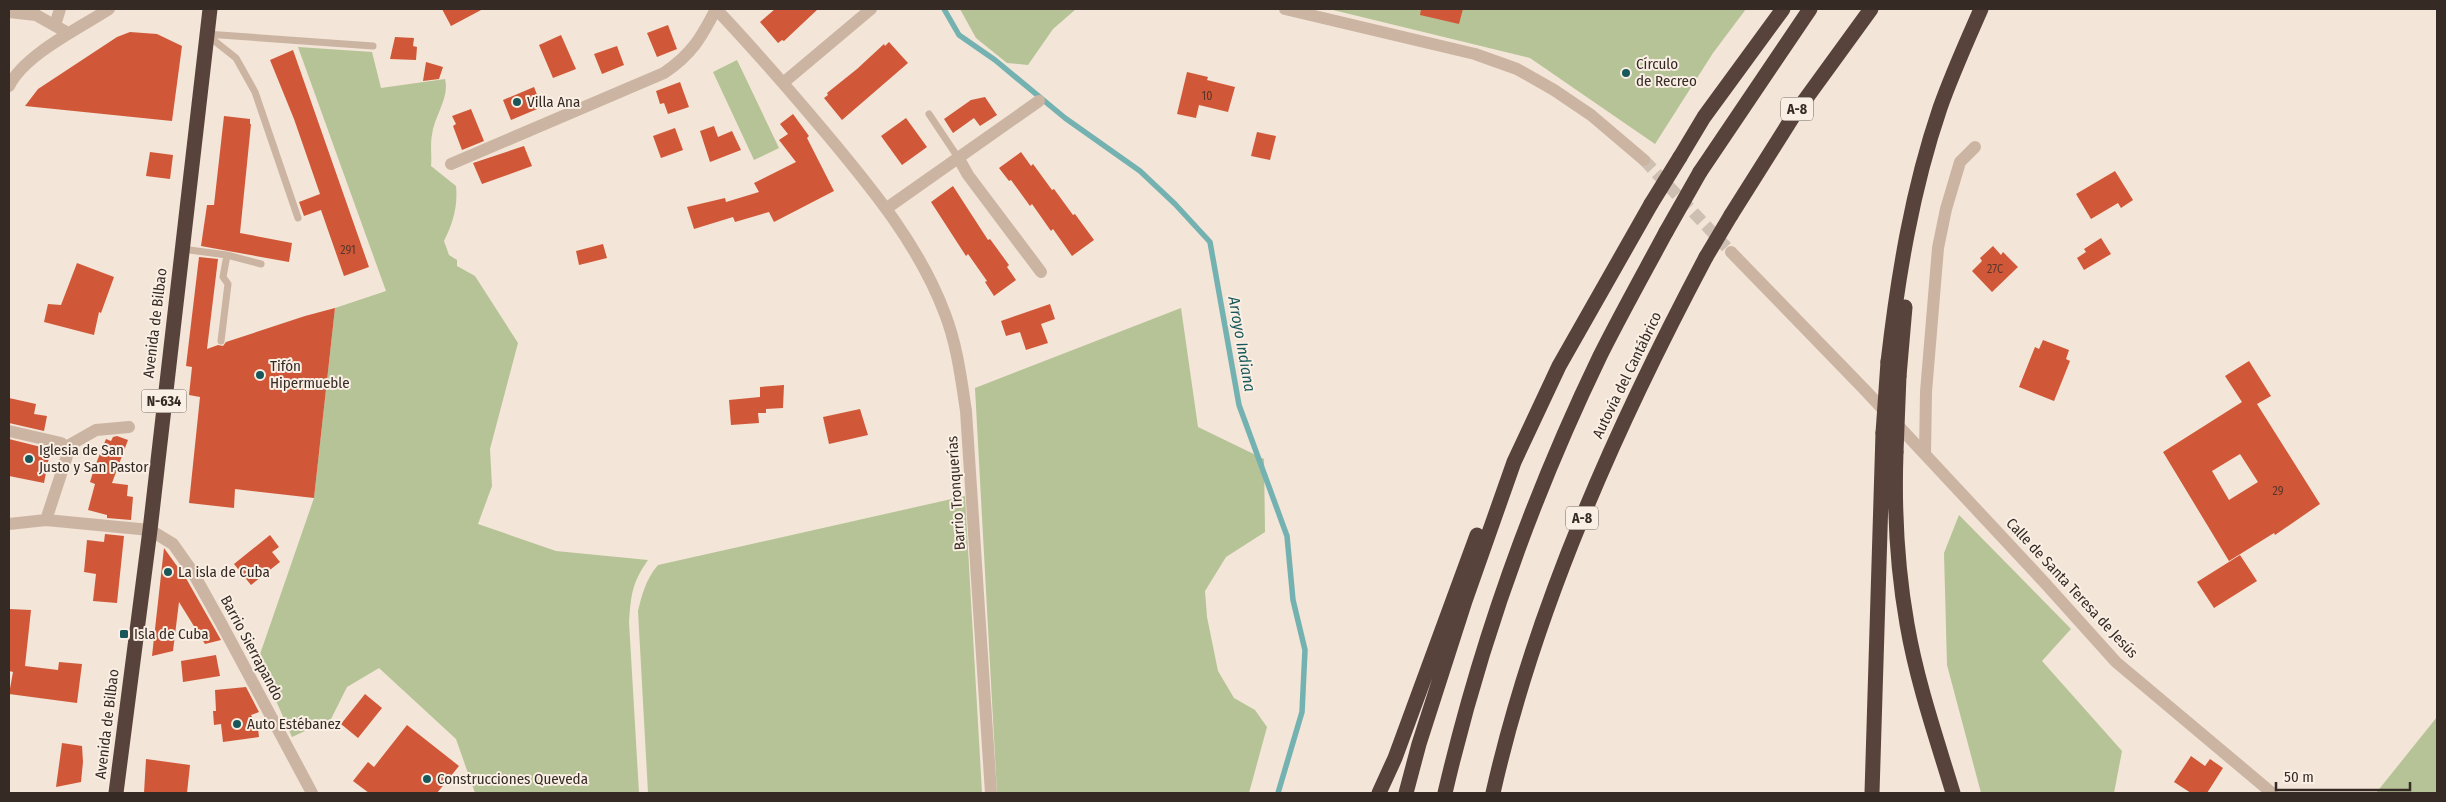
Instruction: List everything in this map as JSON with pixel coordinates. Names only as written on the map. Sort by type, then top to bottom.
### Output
[{"type":"highway","name":"Avenida de Bilbao","points":[[116,793],[150,530],[210,9]]},
{"type":"highway","points":[[1379,793],[1399,749],[1482,522],[1514,462],[1559,366],[1651,204],[1709,110],[1783,9]]},
{"type":"highway","name":"Autovía del Cantábrico","points":[[1445,793],[1469,699],[1489,634],[1526,529],[1601,354],[1700,172],[1810,9]]},
{"type":"highway","name":"Autovía del Cantábrico","points":[[1493,793],[1526,674],[1584,515],[1613,443],[1706,257],[1794,115],[1871,9]]},
{"type":"highway","points":[[1872,793],[1883,433],[1888,362],[1906,240],[1929,143],[1952,76],[1981,9]]},
{"type":"highway","points":[[1929,143],[1907,284],[1899,376],[1896,452],[1897,538],[1907,625],[1925,702],[1954,793]]},
{"type":"highway","points":[[1406,793],[1419,744],[1462,610],[1514,462]]},
{"type":"street","points":[[56,25],[60,9]]},
{"type":"street","points":[[9,86],[36,57],[68,33],[109,9]]},
{"type":"street","name":"Barrio Tronquerías","points":[[451,164],[664,73],[682,62],[696,46],[716,9],[783,82],[887,208],[926,272],[945,315],[958,359],[967,420],[991,793]]},
{"type":"street","points":[[783,82],[871,9]]},
{"type":"street","points":[[1285,9],[1474,54],[1517,69],[1554,90],[1591,115],[1644,160]]},
{"type":"street","points":[[9,12],[36,15],[68,33]]},
{"type":"street","points":[[887,208],[1039,101]]},
{"type":"street","points":[[1925,454],[1926,392],[1938,248],[1946,209],[1960,162],[1975,147]]},
{"type":"street","points":[[959,159],[968,175],[1041,272]]},
{"type":"street","name":"Calle de Santa Teresa de Jesús","points":[[1732,252],[1925,454],[2116,662],[2272,793]]},
{"type":"street","points":[[66,447],[96,430],[129,427]]},
{"type":"street","points":[[9,431],[61,443],[66,447],[67,456],[46,520]]},
{"type":"street","points":[[9,524],[46,520],[150,530]]},
{"type":"street","name":"Barrio Sierrapando","points":[[150,530],[173,544],[192,571],[312,793]]},
{"type":"lane","points":[[206,34],[373,46]]},
{"type":"lane","points":[[206,34],[236,58],[255,92],[298,218]]},
{"type":"lane","points":[[929,114],[959,159]]},
{"type":"lane","points":[[181,249],[226,255],[261,264]]},
{"type":"lane","points":[[220,341],[228,284],[223,277],[226,255]]},
{"type":"green space","points":[[960,9],[1076,9],[1053,29],[1028,65],[1007,63],[976,38]]},
{"type":"green space","name":"Círculo de Recreo","points":[[1329,9],[1746,9],[1713,53],[1655,144],[1530,58]]},
{"type":"green space","points":[[298,47],[372,52],[381,88],[445,79],[444,100],[433,128],[431,139],[431,166],[456,186],[454,214],[444,241],[449,255],[457,260],[457,266],[475,276],[518,343],[490,449],[492,486],[478,524],[556,551],[648,560],[633,589],[629,622],[639,793],[475,793],[456,739],[379,668],[347,687],[331,719],[292,737],[258,660],[314,498],[335,308],[386,291]]},
{"type":"green space","points":[[737,60],[779,148],[754,160],[713,72]]},
{"type":"green space","points":[[1181,308],[1198,427],[1264,459],[1265,532],[1226,557],[1205,591],[1207,617],[1218,671],[1234,698],[1255,710],[1267,727],[1249,793],[997,793],[975,388]]},
{"type":"green space","points":[[965,496],[982,793],[648,793],[638,611],[647,581],[658,565]]},
{"type":"green space","points":[[1959,515],[2071,629],[2042,661],[2122,751],[2114,793],[1981,793],[1947,665],[1944,553]]},
{"type":"green space","points":[[2437,717],[2437,793],[2376,793]]},
{"type":"building","points":[[442,9],[483,9],[451,26]]},
{"type":"building","points":[[775,9],[818,9],[784,41],[782,40],[778,43],[760,22]]},
{"type":"building","points":[[1421,9],[1463,9],[1459,24],[1420,15]]},
{"type":"building","points":[[668,25],[677,49],[657,57],[647,33]]},
{"type":"building","points":[[130,32],[157,34],[182,46],[172,121],[25,106],[38,89],[117,37]]},
{"type":"building","points":[[561,35],[576,69],[553,78],[539,45]]},
{"type":"building","points":[[395,37],[414,38],[413,46],[417,47],[416,60],[390,59]]},
{"type":"building","points":[[889,42],[908,63],[842,120],[824,98],[828,95],[827,93],[884,44],[885,46]]},
{"type":"building","points":[[617,46],[624,65],[602,74],[594,54]]},
{"type":"building","points":[[293,50],[369,267],[344,276],[321,210],[304,216],[299,202],[320,194],[294,119],[270,60]]},
{"type":"building","points":[[426,62],[443,67],[439,79],[423,81]]},
{"type":"building","points":[[1187,72],[1208,77],[1207,80],[1235,87],[1228,112],[1199,105],[1196,118],[1177,114]]},
{"type":"building","points":[[680,82],[689,107],[668,114],[664,103],[660,104],[656,91]]},
{"type":"building","name":"Villa Ana","points":[[534,87],[542,107],[511,120],[503,100]]},
{"type":"building","points":[[985,97],[997,115],[980,126],[974,118],[953,133],[944,119],[971,100]]},
{"type":"building","points":[[471,109],[484,141],[462,150],[453,126],[456,124],[452,116]]},
{"type":"building","points":[[793,114],[809,136],[807,138],[834,191],[774,222],[769,212],[735,222],[733,217],[694,229],[687,207],[725,198],[726,202],[759,192],[754,183],[796,162],[779,140],[788,134],[780,124]]},
{"type":"building","points":[[224,116],[250,119],[251,124],[240,233],[292,243],[289,262],[201,246],[207,205],[214,205]]},
{"type":"building","points":[[906,118],[927,147],[902,165],[881,136]]},
{"type":"building","points":[[714,126],[718,137],[732,131],[741,150],[710,162],[700,131]]},
{"type":"building","points":[[675,128],[683,150],[661,158],[653,136]]},
{"type":"building","points":[[1257,132],[1276,136],[1270,160],[1251,156]]},
{"type":"building","points":[[524,146],[532,166],[482,184],[473,163]]},
{"type":"building","points":[[150,152],[173,155],[170,179],[146,176]]},
{"type":"building","points":[[1021,152],[1031,166],[1033,164],[1052,190],[1054,189],[1073,215],[1075,214],[1094,240],[1072,256],[1053,229],[1051,231],[1032,204],[1030,206],[1011,180],[1009,181],[999,168]]},
{"type":"building","points":[[2115,171],[2133,200],[2121,208],[2118,203],[2091,219],[2076,194]]},
{"type":"building","points":[[953,186],[988,240],[990,239],[1009,265],[1007,267],[1016,280],[994,296],[985,282],[987,281],[968,254],[966,256],[931,202]]},
{"type":"building","points":[[2101,238],[2111,254],[2084,270],[2077,258],[2086,252],[2084,249]]},
{"type":"building","points":[[603,244],[607,258],[579,265],[576,251]]},
{"type":"building","points":[[1993,246],[2001,255],[2003,252],[2018,267],[1992,292],[1972,271],[1982,261],[1980,258]]},
{"type":"building","points":[[199,257],[218,259],[207,349],[218,345],[223,346],[226,342],[335,308],[314,498],[235,489],[234,508],[189,503],[200,397],[189,395],[192,367],[186,366]]},
{"type":"building","points":[[77,263],[114,277],[101,313],[99,312],[94,335],[44,322],[48,304],[61,305]]},
{"type":"building","points":[[1050,304],[1055,319],[1041,324],[1048,343],[1026,350],[1020,332],[1006,336],[1001,321]]},
{"type":"building","points":[[2043,340],[2069,350],[2066,359],[2070,361],[2054,401],[2019,387],[2035,347],[2039,349]]},
{"type":"building","points":[[2249,361],[2271,396],[2257,404],[2320,504],[2275,535],[2274,533],[2229,561],[2163,452],[2242,402],[2225,376]],"holes":[[[2240,454],[2258,482],[2229,500],[2212,471]]]},
{"type":"building","points":[[784,385],[783,408],[766,409],[766,413],[758,413],[759,423],[731,425],[729,400],[760,397],[760,387]]},
{"type":"building","points":[[9,398],[36,404],[34,414],[47,416],[44,431],[9,423]]},
{"type":"building","points":[[860,409],[868,435],[829,444],[823,417]]},
{"type":"building","points":[[117,436],[128,440],[112,483],[128,485],[127,496],[133,497],[131,520],[107,518],[107,515],[88,510],[95,484],[90,482],[95,466],[106,439],[111,441],[113,437]]},
{"type":"building","name":"Iglesia de San Justo y San Pastor","points":[[9,439],[41,447],[40,450],[50,452],[44,483],[9,476]]},
{"type":"building","points":[[105,534],[124,536],[117,603],[93,601],[96,574],[84,572],[87,540],[104,542]]},
{"type":"building","points":[[270,535],[279,547],[272,552],[280,562],[251,585],[234,564]]},
{"type":"building","points":[[164,548],[187,580],[221,640],[205,644],[179,602],[173,651],[152,656]]},
{"type":"building","points":[[2240,555],[2257,581],[2214,608],[2197,582]]},
{"type":"building","points":[[9,609],[31,610],[25,666],[58,670],[59,662],[82,664],[77,703],[9,694],[13,672],[9,671]]},
{"type":"building","points":[[216,655],[220,676],[183,682],[181,661]]},
{"type":"building","points":[[246,687],[259,712],[251,715],[258,728],[259,737],[223,742],[221,724],[214,725],[213,711],[216,711],[215,690]]},
{"type":"building","points":[[365,694],[382,708],[358,738],[341,724]]},
{"type":"building","points":[[407,725],[459,766],[437,793],[369,793],[353,781],[368,762],[374,767]]},
{"type":"building","points":[[62,743],[82,746],[81,782],[56,787]]},
{"type":"building","points":[[2191,756],[2205,766],[2210,759],[2223,768],[2207,793],[2191,793],[2174,782]]},
{"type":"building","points":[[146,759],[190,765],[187,793],[144,793]]},
{"type":"waterway","name":"Arroyo Indiana","points":[[944,9],[959,35],[995,60],[1065,118],[1140,171],[1175,204],[1210,242],[1239,405],[1287,536],[1293,600],[1305,650],[1302,712],[1278,793]]},
{"type":"tunnel","points":[[1644,160],[1731,252]]},
{"type":"place","name":"Círculo de Recreo","points":[[1626,73]]},
{"type":"place","name":"Villa Ana","points":[[517,102]]},
{"type":"place","name":"Tifón Hipermueble","points":[[260,375]]},
{"type":"place","name":"Iglesia de San Justo y San Pastor","points":[[29,459]]},
{"type":"place","name":"La isla de Cuba","points":[[168,572]]},
{"type":"place","name":"Isla de Cuba","points":[[124,634]]},
{"type":"place","name":"Auto Estébanez","points":[[237,724]]},
{"type":"place","name":"Construcciones Queveda","points":[[427,779]]}]
